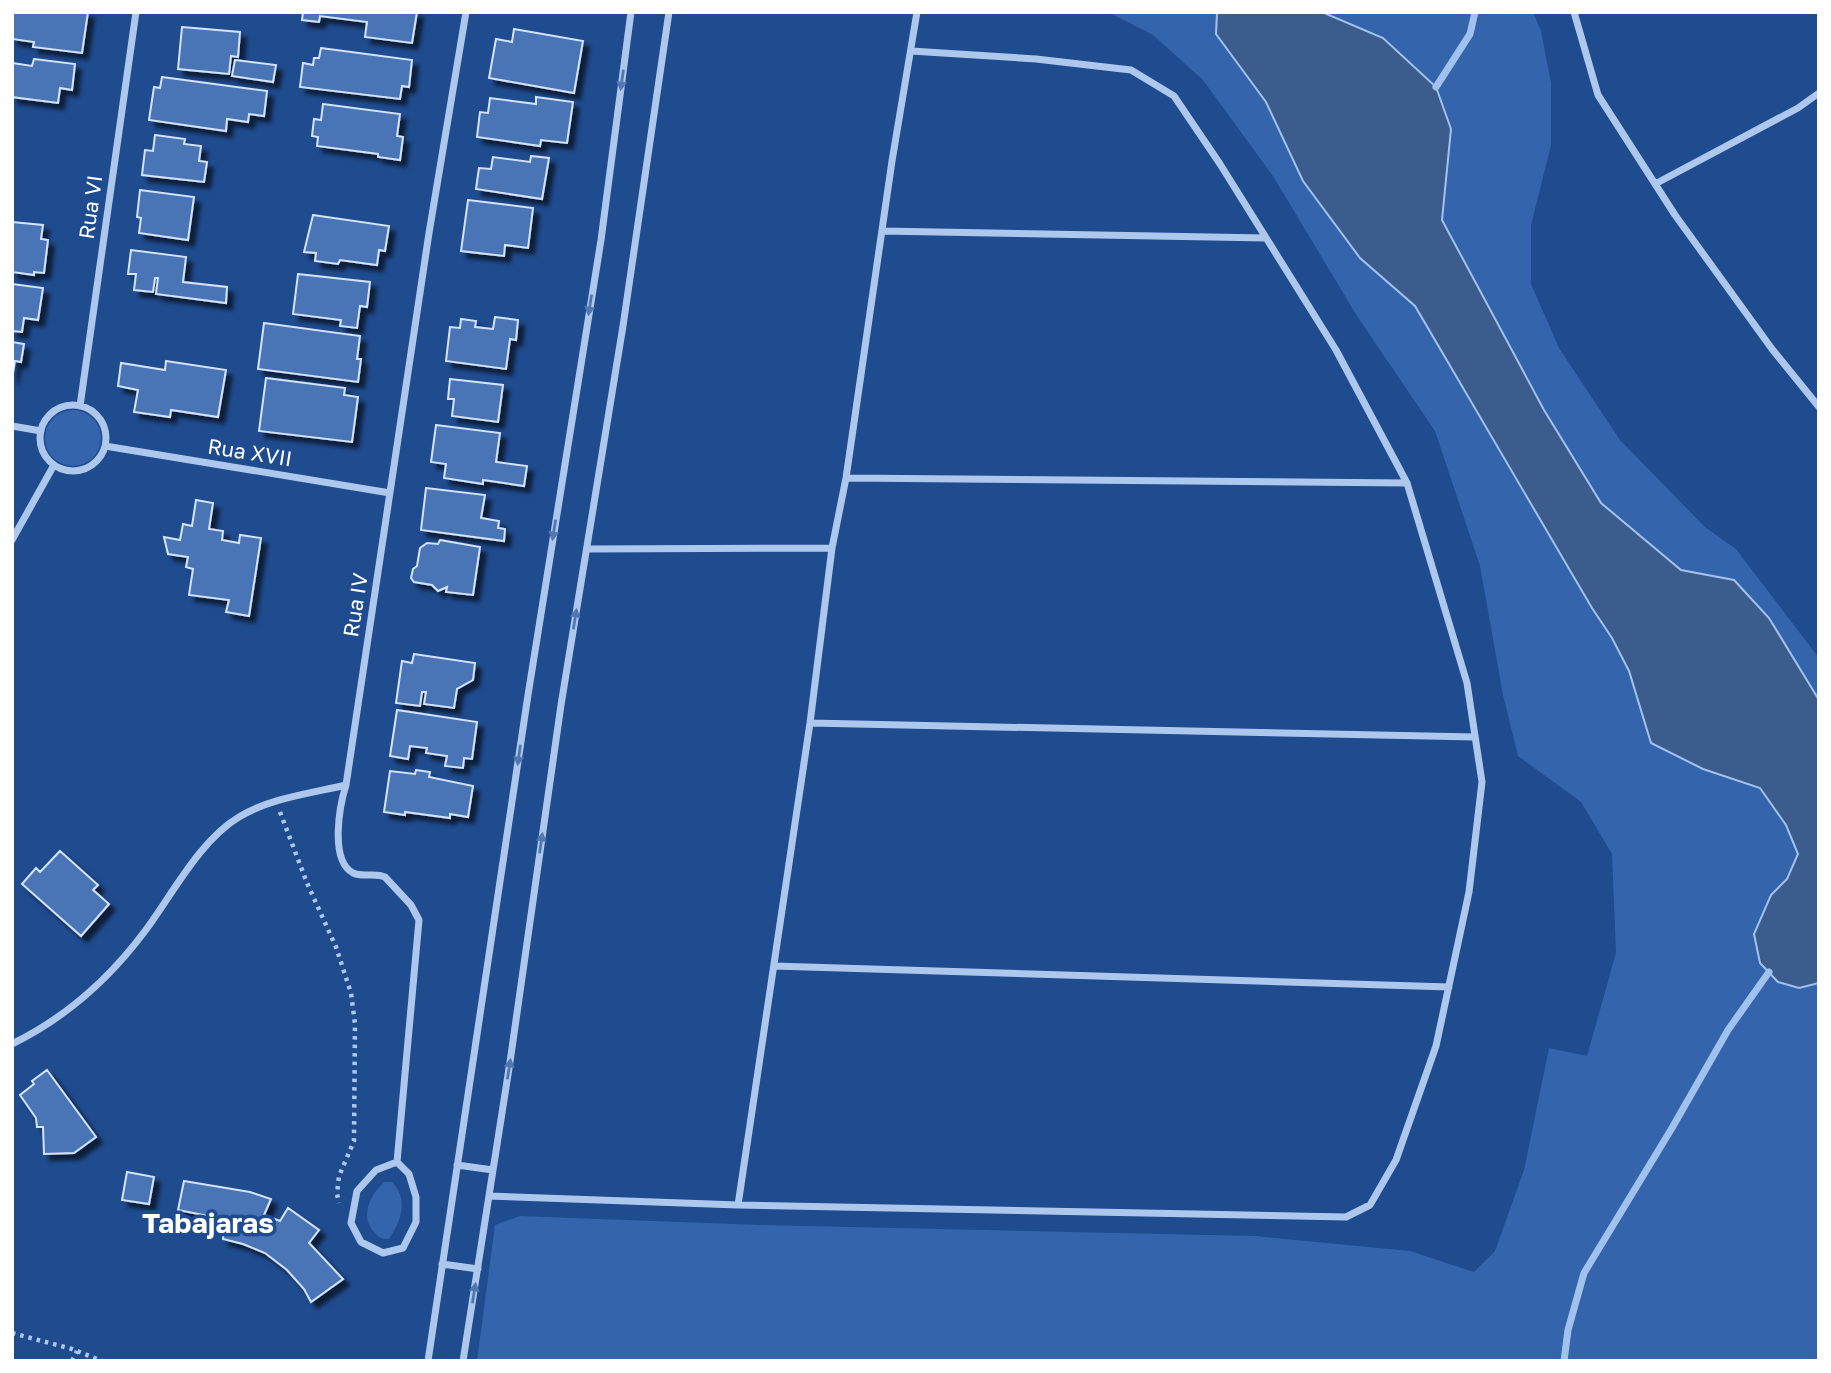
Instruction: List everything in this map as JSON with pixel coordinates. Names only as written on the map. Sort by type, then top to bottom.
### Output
[{"type":"street","name":"Rua VI","points":[[80,406],[136,12]]},
{"type":"street","name":"Rua IV","points":[[397,1162],[419,920],[411,905],[385,877],[356,874],[348,868],[339,839],[338,824],[466,12]]},
{"type":"street","points":[[428,1361],[530,681],[601,240],[631,12]]},
{"type":"street","points":[[463,1361],[561,705],[623,326],[669,12]]},
{"type":"street","points":[[738,1205],[810,723],[832,548],[846,478],[917,12]]},
{"type":"street","points":[[1574,12],[1598,95],[1675,215],[1772,349],[1819,407]]},
{"type":"street","points":[[489,1196],[738,1205],[1346,1217],[1370,1205],[1396,1160],[1436,1046],[1469,892],[1482,782],[1467,683],[1407,482],[1336,350],[1174,96],[1131,70],[1036,59],[911,51]]},
{"type":"street","points":[[1655,184],[1798,108],[1819,93]]},
{"type":"street","points":[[882,231],[1266,238]]},
{"type":"street","points":[[80,406],[98,416],[106,436],[105,446],[101,456],[85,469],[63,469],[54,465],[43,450],[41,430],[45,421],[60,408],[80,406]]},
{"type":"street","points":[[12,426],[41,430]]},
{"type":"street","name":"Rua XVII","points":[[105,446],[390,493]]},
{"type":"street","points":[[12,540],[54,465]]},
{"type":"street","points":[[846,478],[1407,482]]},
{"type":"street","points":[[587,549],[832,548]]},
{"type":"street","points":[[810,723],[1475,737]]},
{"type":"street","points":[[12,1044],[63,1012],[114,968],[144,933],[210,843],[238,817],[276,803],[346,785]]},
{"type":"street","points":[[774,965],[1448,987]]},
{"type":"street","points":[[397,1162],[409,1174],[413,1186],[416,1222],[403,1248],[383,1253],[361,1242],[351,1223],[357,1191],[376,1170],[397,1162]]},
{"type":"street","points":[[457,1165],[493,1170]]},
{"type":"street","points":[[443,1264],[478,1269]]},
{"type":"path","points":[[276,803],[307,883],[336,947],[351,993],[355,1024],[354,1141],[339,1176],[337,1194],[340,1210]]},
{"type":"path","points":[[12,1333],[78,1351],[102,1361]]},
{"type":"path","points":[[72,1361],[78,1351]]},
{"type":"shaded area","points":[[1108,12],[1217,12],[1216,34],[1266,102],[1303,181],[1360,258],[1415,306],[1612,638],[1629,671],[1651,743],[1703,769],[1760,788],[1786,825],[1798,854],[1787,879],[1771,895],[1799,988],[1819,983],[1819,1361],[477,1361],[495,1225],[520,1216],[759,1225],[1255,1236],[1410,1251],[1474,1272],[1495,1251],[1524,1170],[1549,1048],[1587,1056],[1616,953],[1612,854],[1581,802],[1518,756],[1503,695],[1480,566],[1435,431],[1357,316],[1273,176],[1203,80],[1153,35]]},
{"type":"shaded area","points":[[1217,12],[1322,12],[1383,38],[1436,87],[1451,129],[1442,220],[1544,410],[1601,503],[1681,570],[1734,580],[1769,618],[1819,700],[1819,983],[1799,988],[1778,982],[1760,963],[1754,934],[1771,895],[1787,879],[1798,854],[1786,825],[1760,788],[1703,769],[1651,743],[1629,671],[1612,638],[1415,306],[1360,258],[1303,181],[1266,102],[1216,34]]},
{"type":"shaded area","points":[[1322,12],[1533,12],[1541,31],[1551,83],[1551,145],[1531,225],[1531,284],[1559,348],[1620,440],[1705,527],[1736,549],[1819,658],[1819,700],[1769,618],[1734,581],[1681,570],[1601,503],[1544,410],[1442,219],[1451,129],[1383,38]]},
{"type":"shaded area","points":[[73,410],[88,415],[96,423],[101,438],[96,453],[88,461],[73,466],[58,461],[50,453],[45,438],[50,423],[58,415]]},
{"type":"shaded area","points":[[384,1182],[392,1182],[402,1203],[400,1218],[389,1239],[377,1236],[367,1219],[371,1199]]},
{"type":"building","points":[[12,12],[88,12],[82,53],[33,47],[34,42],[12,39]]},
{"type":"building","points":[[303,12],[417,12],[412,43],[365,37],[367,22],[320,16],[319,22],[302,20]]},
{"type":"building","points":[[182,27],[240,32],[238,57],[231,56],[229,74],[178,69]]},
{"type":"building","points":[[514,29],[583,41],[574,93],[489,78],[496,39],[512,42]]},
{"type":"building","points":[[321,48],[412,60],[409,87],[402,86],[400,99],[300,87],[303,63],[313,65],[314,58],[319,58]]},
{"type":"building","points":[[34,59],[75,64],[72,90],[60,88],[58,103],[12,97],[12,63],[32,66]]},
{"type":"building","points":[[235,60],[276,65],[273,82],[232,76]]},
{"type":"building","points":[[162,77],[267,91],[264,116],[249,114],[248,122],[227,119],[226,131],[149,120],[154,87],[160,88]]},
{"type":"building","points":[[536,97],[573,102],[567,143],[541,140],[540,146],[477,137],[480,112],[488,113],[490,98],[536,104]]},
{"type":"building","points":[[323,104],[400,114],[397,136],[403,137],[400,160],[378,157],[378,154],[317,146],[318,137],[312,136],[314,119],[321,120]]},
{"type":"building","points":[[155,135],[185,139],[184,144],[201,146],[199,161],[207,162],[204,182],[142,175],[145,150],[153,151]]},
{"type":"building","points":[[531,156],[549,158],[542,199],[476,189],[479,168],[491,169],[493,157],[530,162]]},
{"type":"building","points":[[140,190],[194,197],[188,240],[139,233],[141,218],[137,217]]},
{"type":"building","points":[[468,200],[533,208],[528,248],[505,245],[504,256],[461,251]]},
{"type":"building","points":[[313,215],[389,226],[385,251],[379,250],[377,265],[340,260],[338,264],[315,261],[316,253],[304,252]]},
{"type":"building","points":[[12,222],[43,225],[41,239],[48,240],[44,273],[34,272],[34,275],[12,272]]},
{"type":"building","points":[[131,250],[186,257],[183,282],[227,287],[226,303],[156,294],[158,278],[155,278],[153,292],[134,290],[136,274],[128,274]]},
{"type":"building","points":[[298,274],[370,282],[367,307],[360,306],[357,328],[340,326],[341,320],[293,314]]},
{"type":"building","points":[[12,284],[43,288],[38,320],[24,318],[22,332],[12,331]]},
{"type":"building","points":[[495,317],[518,320],[516,340],[510,339],[506,369],[446,361],[450,327],[460,328],[461,319],[476,321],[475,327],[493,329]]},
{"type":"building","points":[[264,323],[360,336],[358,382],[258,369]]},
{"type":"building","points":[[12,342],[24,344],[21,362],[15,361],[12,379]]},
{"type":"building","points":[[166,361],[226,370],[218,417],[171,410],[170,417],[134,412],[138,390],[118,386],[121,363],[165,370]]},
{"type":"building","points":[[266,378],[345,388],[344,395],[358,397],[352,442],[259,431]]},
{"type":"building","points":[[450,379],[503,385],[498,422],[452,416],[454,399],[448,399]]},
{"type":"building","points":[[436,425],[500,433],[496,462],[527,466],[524,486],[444,478],[446,464],[431,462]]},
{"type":"building","points":[[426,488],[485,495],[481,518],[499,521],[498,528],[505,529],[504,541],[421,530]]},
{"type":"building","points":[[196,500],[213,503],[209,529],[223,531],[222,540],[239,543],[240,535],[261,538],[249,616],[226,612],[229,600],[189,595],[193,569],[186,567],[188,557],[168,554],[164,537],[180,540],[183,524],[192,526]]},
{"type":"building","points":[[440,540],[480,547],[473,595],[446,592],[447,587],[438,591],[432,585],[414,582],[411,578],[413,569],[417,566],[420,548],[427,543],[438,544]]},
{"type":"building","points":[[414,654],[475,663],[473,680],[457,689],[454,708],[424,704],[426,692],[422,692],[420,706],[396,703],[402,661],[412,663]]},
{"type":"building","points":[[397,710],[477,722],[472,759],[464,758],[463,768],[445,766],[447,756],[426,753],[427,748],[410,746],[408,759],[390,756]]},
{"type":"building","points":[[416,770],[430,772],[429,777],[473,786],[468,817],[384,812],[390,771],[415,774]]},
{"type":"building","points":[[60,851],[98,885],[93,890],[109,904],[81,936],[22,884],[36,868],[40,872]]},
{"type":"building","points":[[47,1070],[96,1137],[74,1153],[44,1154],[43,1127],[37,1127],[36,1118],[20,1095],[34,1084],[32,1081]]},
{"type":"building","points":[[127,1172],[154,1177],[149,1204],[122,1200]]},
{"type":"building","points":[[184,1181],[250,1192],[271,1199],[264,1215],[280,1221],[288,1208],[319,1230],[309,1243],[343,1279],[311,1302],[304,1289],[287,1270],[265,1253],[223,1239],[224,1219],[178,1210]]},
{"type":"waterway","points":[[1436,87],[1470,34],[1475,12]]},
{"type":"waterway","points":[[1564,1361],[1568,1330],[1584,1273],[1728,1030],[1769,972]]},
{"type":"district","name":"Tabajaras","points":[[208,1222]]}]
